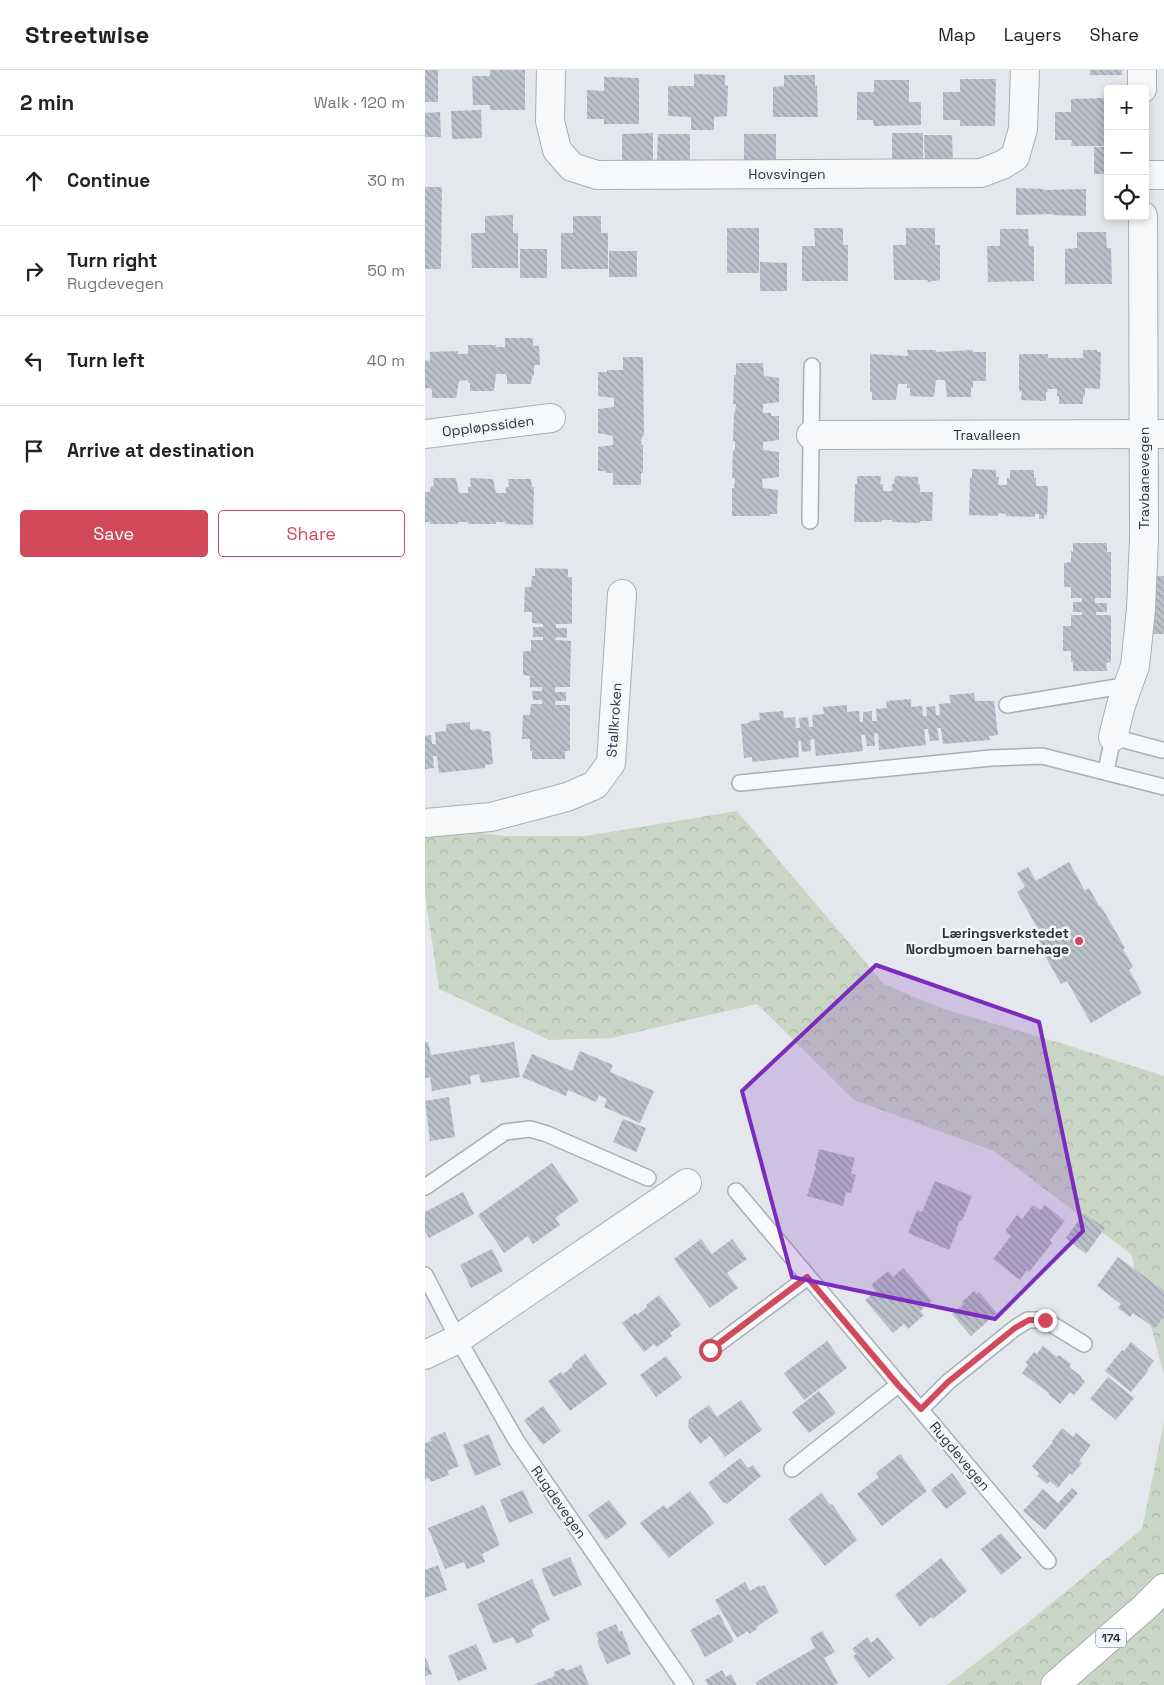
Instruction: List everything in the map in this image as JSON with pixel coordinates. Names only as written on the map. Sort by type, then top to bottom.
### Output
[{"type":"main road","name":"174","points":[[1055,1685],[1117,1632],[1164,1588]]},
{"type":"street","name":"Hovsvingen","points":[[551,70],[550,121],[557,150],[572,167],[597,175],[981,173],[1002,166],[1015,157],[1023,129],[1025,70]]},
{"type":"street","points":[[1142,70],[1142,85]]},
{"type":"street","points":[[1149,175],[1164,175]]},
{"type":"street","name":"Travbanevegen","points":[[1113,737],[1121,705],[1135,666],[1154,434],[1143,220]]},
{"type":"street","name":"Oppløpssiden","points":[[425,434],[551,418]]},
{"type":"street","name":"Travalleen","points":[[811,435],[1154,434]]},
{"type":"street","name":"Stallkroken","points":[[425,823],[491,818],[567,797],[595,784],[611,763],[622,594]]},
{"type":"street","points":[[425,1355],[458,1338],[687,1183]]},
{"type":"lane","points":[[810,521],[812,366]]},
{"type":"lane","points":[[1007,705],[1129,685]]},
{"type":"lane","points":[[1106,771],[1113,737],[1162,750]]},
{"type":"lane","points":[[739,783],[991,758],[1043,756],[1164,787]]},
{"type":"lane","points":[[425,1187],[505,1132],[529,1129],[547,1134],[648,1178]]},
{"type":"lane","name":"Rugdevegen","points":[[736,1191],[1048,1562]]},
{"type":"lane","name":"Rugdevegen","points":[[425,1275],[458,1338],[516,1440],[685,1685]]},
{"type":"lane","points":[[710,1350],[807,1277]]},
{"type":"lane","points":[[921,1409],[948,1382],[1015,1328],[1029,1320],[1045,1320],[1084,1344]]},
{"type":"lane","points":[[792,1470],[898,1385]]},
{"type":"highlighted area","points":[[876,965],[1039,1022],[1083,1231],[995,1319],[792,1277],[742,1091]]},
{"type":"green space","points":[[737,811],[884,984],[943,1009],[1054,1041],[1164,1076],[1164,1374],[1131,1254],[994,1151],[854,1100],[757,1004],[611,1038],[549,1040],[439,989],[425,894],[425,825],[503,836],[586,836]]},
{"type":"green space","points":[[1164,1422],[1164,1685],[947,1685],[1030,1621],[1142,1529]]},
{"type":"building","points":[[425,70],[438,70],[438,102],[425,102]]},
{"type":"building","points":[[490,70],[525,70],[525,110],[490,110],[490,105],[473,105],[472,76],[490,76]]},
{"type":"building","points":[[1090,70],[1122,70],[1122,75],[1090,75]]},
{"type":"building","points":[[694,74],[725,75],[725,86],[728,85],[727,116],[714,117],[714,130],[691,130],[691,117],[668,116],[668,86],[694,86]]},
{"type":"building","points":[[784,75],[815,75],[818,117],[773,117],[773,87],[784,86]]},
{"type":"building","points":[[604,77],[639,78],[639,124],[604,124],[604,119],[587,119],[587,90],[604,91]]},
{"type":"building","points":[[960,79],[996,79],[995,126],[960,126],[960,120],[943,120],[943,92],[960,92]]},
{"type":"building","points":[[874,80],[909,80],[909,102],[921,102],[921,125],[874,126],[873,120],[857,120],[857,92],[874,92]]},
{"type":"building","points":[[1104,98],[1104,146],[1071,146],[1072,140],[1055,140],[1055,112],[1071,112],[1071,99]]},
{"type":"building","points":[[481,110],[482,138],[452,139],[451,111]]},
{"type":"building","points":[[440,112],[441,137],[425,137],[425,113]]},
{"type":"building","points":[[653,133],[653,161],[622,161],[622,134]]},
{"type":"building","points":[[892,133],[923,133],[923,162],[892,162]]},
{"type":"building","points":[[658,134],[690,134],[690,161],[657,161]]},
{"type":"building","points":[[744,134],[776,134],[776,161],[744,161]]},
{"type":"building","points":[[924,135],[952,135],[953,163],[925,163]]},
{"type":"building","points":[[1094,147],[1104,147],[1104,174],[1094,174]]},
{"type":"building","points":[[425,187],[442,187],[441,269],[425,269]]},
{"type":"building","points":[[1016,188],[1044,190],[1086,189],[1086,216],[1053,214],[1016,215]]},
{"type":"building","points":[[513,215],[513,233],[518,233],[518,268],[472,268],[471,233],[485,233],[485,216]]},
{"type":"building","points":[[573,216],[601,216],[601,233],[608,233],[608,269],[561,269],[561,233],[573,233]]},
{"type":"building","points":[[727,228],[759,228],[759,273],[727,273]]},
{"type":"building","points":[[814,228],[843,228],[843,245],[848,245],[848,281],[802,281],[802,246],[815,246]]},
{"type":"building","points":[[906,228],[935,228],[935,245],[940,245],[940,280],[927,282],[928,280],[894,280],[893,245],[906,245]]},
{"type":"building","points":[[1000,229],[1028,229],[1029,246],[1034,246],[1034,281],[988,282],[987,246],[1000,246]]},
{"type":"building","points":[[1077,232],[1106,232],[1107,248],[1111,248],[1112,284],[1065,284],[1065,249],[1077,248]]},
{"type":"building","points":[[520,249],[547,249],[547,278],[520,278]]},
{"type":"building","points":[[609,251],[637,251],[637,277],[609,277]]},
{"type":"building","points":[[760,262],[787,263],[787,291],[760,291]]},
{"type":"building","points":[[505,338],[533,338],[533,346],[539,346],[540,365],[534,365],[534,375],[532,376],[531,384],[507,384],[506,374],[496,374],[494,391],[470,391],[468,380],[459,381],[456,398],[432,398],[431,388],[425,388],[425,360],[430,361],[430,352],[458,351],[458,354],[468,354],[468,345],[496,345],[496,347],[505,347]]},
{"type":"building","points":[[907,350],[936,350],[936,352],[973,350],[973,352],[986,352],[986,381],[973,381],[971,397],[947,397],[945,380],[936,380],[934,397],[910,396],[910,388],[907,388],[907,384],[898,384],[896,400],[872,400],[872,392],[870,392],[870,354],[908,356]]},
{"type":"building","points":[[1083,350],[1097,350],[1097,352],[1101,352],[1100,389],[1085,388],[1083,404],[1059,404],[1057,389],[1048,389],[1046,401],[1021,400],[1022,391],[1019,392],[1019,354],[1048,354],[1048,358],[1083,358]]},
{"type":"building","points":[[623,357],[643,357],[644,436],[642,436],[641,445],[643,445],[643,473],[641,473],[641,485],[613,485],[613,473],[598,471],[598,447],[613,445],[613,436],[598,433],[598,409],[614,407],[614,398],[598,396],[598,372],[623,370]]},
{"type":"building","points":[[736,363],[763,363],[764,376],[779,378],[779,402],[763,404],[763,413],[779,416],[779,440],[763,442],[763,450],[779,452],[779,477],[762,479],[763,488],[778,490],[777,514],[770,514],[770,516],[732,516],[732,488],[734,488],[735,478],[732,478],[733,450],[735,450],[735,441],[733,441],[736,404],[733,404]]},
{"type":"building","points":[[972,469],[996,470],[996,477],[999,477],[998,485],[1007,485],[1007,478],[1010,478],[1010,470],[1034,470],[1036,486],[1048,486],[1047,515],[1044,515],[1044,519],[1039,519],[1039,514],[1035,514],[1035,517],[1006,516],[1006,514],[998,513],[998,516],[969,515]]},
{"type":"building","points":[[857,476],[881,476],[880,484],[883,484],[883,491],[892,491],[895,476],[918,477],[920,492],[933,492],[932,521],[920,521],[920,523],[892,522],[892,520],[854,522]]},
{"type":"building","points":[[433,478],[456,478],[459,493],[468,493],[468,487],[471,487],[470,478],[493,479],[496,493],[506,493],[506,487],[509,487],[508,479],[531,479],[532,487],[534,487],[533,525],[505,524],[505,522],[496,522],[496,524],[458,522],[458,524],[430,524],[430,522],[425,522],[425,492],[430,492],[431,486],[434,486]]},
{"type":"building","points":[[1073,543],[1107,543],[1107,552],[1111,552],[1111,598],[1095,598],[1095,603],[1107,603],[1107,612],[1096,612],[1096,615],[1111,615],[1111,662],[1106,663],[1107,671],[1073,671],[1071,651],[1063,651],[1063,626],[1071,626],[1071,615],[1082,615],[1082,612],[1073,612],[1073,602],[1082,602],[1082,598],[1071,598],[1071,587],[1064,587],[1064,563],[1071,562]]},
{"type":"building","points":[[535,568],[568,569],[568,577],[572,577],[572,624],[556,624],[556,628],[567,628],[567,638],[556,637],[555,640],[571,641],[570,687],[555,687],[555,692],[566,692],[566,701],[555,701],[555,705],[570,705],[570,751],[565,751],[565,759],[532,759],[530,739],[522,739],[523,715],[530,715],[531,704],[542,704],[542,700],[533,700],[532,691],[542,691],[542,687],[530,687],[530,676],[523,675],[523,651],[531,651],[531,640],[543,640],[543,637],[533,637],[533,627],[543,627],[543,624],[532,623],[532,612],[524,612],[525,587],[531,587],[532,576],[535,576]]},
{"type":"building","points":[[1153,576],[1164,576],[1164,634],[1152,634]]},
{"type":"building","points":[[974,693],[975,701],[994,701],[998,735],[989,736],[990,740],[943,744],[941,728],[937,728],[939,740],[934,741],[930,741],[928,729],[924,729],[926,745],[879,750],[878,733],[874,734],[875,746],[867,746],[865,735],[861,735],[863,751],[816,756],[814,739],[810,740],[811,751],[802,752],[801,741],[798,741],[799,757],[752,762],[752,757],[744,758],[741,724],[760,720],[759,713],[783,711],[784,718],[795,717],[796,728],[800,728],[799,718],[808,717],[809,727],[813,727],[812,715],[824,714],[823,707],[847,705],[847,712],[859,711],[860,722],[863,722],[863,712],[872,711],[872,721],[877,721],[876,709],[887,708],[886,701],[911,699],[911,707],[922,706],[923,716],[927,716],[926,707],[935,706],[936,715],[940,715],[939,704],[951,703],[949,695]]},
{"type":"building","points":[[470,722],[470,730],[481,729],[482,731],[490,731],[493,764],[485,765],[485,768],[439,773],[437,756],[433,756],[434,768],[425,769],[425,736],[431,735],[432,744],[436,744],[435,732],[446,731],[446,724]]},
{"type":"building","points":[[1069,862],[1085,891],[1089,888],[1099,906],[1101,906],[1125,948],[1123,949],[1133,967],[1129,970],[1142,993],[1091,1023],[1067,981],[1061,984],[1037,942],[1043,938],[1017,892],[1025,887],[1017,873],[1028,867],[1036,881]]},
{"type":"building","points":[[425,1042],[428,1042],[431,1055],[514,1042],[520,1077],[481,1083],[479,1074],[470,1076],[471,1084],[432,1091],[430,1077],[425,1078]]},
{"type":"building","points":[[580,1051],[613,1065],[610,1072],[654,1091],[640,1123],[604,1107],[607,1099],[599,1095],[596,1102],[568,1090],[566,1096],[522,1077],[532,1054],[572,1071]]},
{"type":"building","points":[[449,1097],[455,1137],[430,1141],[425,1101]]},
{"type":"building","points":[[623,1119],[646,1128],[636,1152],[613,1142]]},
{"type":"building","points":[[819,1149],[855,1158],[851,1173],[856,1175],[851,1193],[846,1192],[843,1206],[807,1196],[816,1167]]},
{"type":"building","points":[[552,1163],[579,1201],[555,1218],[560,1225],[533,1244],[528,1236],[504,1253],[478,1215]]},
{"type":"building","points":[[935,1181],[972,1196],[962,1221],[960,1220],[949,1250],[908,1233],[917,1210],[922,1212]]},
{"type":"building","points":[[463,1192],[474,1214],[429,1238],[425,1231],[425,1212]]},
{"type":"building","points":[[1033,1205],[1040,1210],[1045,1205],[1065,1221],[1050,1240],[1052,1243],[1029,1272],[1027,1270],[1020,1280],[993,1259],[1011,1236],[1005,1231],[1017,1215],[1022,1219]]},
{"type":"building","points":[[1084,1213],[1105,1228],[1086,1254],[1066,1238]]},
{"type":"building","points":[[701,1239],[712,1254],[732,1239],[747,1259],[727,1273],[738,1288],[710,1308],[674,1259]]},
{"type":"building","points":[[492,1249],[503,1271],[471,1288],[460,1265]]},
{"type":"building","points":[[1118,1257],[1164,1291],[1164,1317],[1155,1328],[1133,1313],[1130,1317],[1118,1308],[1121,1304],[1097,1286]]},
{"type":"building","points":[[903,1268],[932,1301],[920,1311],[924,1315],[908,1329],[904,1324],[893,1333],[865,1300],[876,1291],[871,1285],[888,1271],[893,1277]]},
{"type":"building","points":[[974,1291],[977,1294],[979,1292],[997,1313],[971,1336],[952,1314],[964,1304],[962,1302]]},
{"type":"building","points":[[659,1295],[681,1325],[670,1333],[672,1336],[657,1347],[654,1344],[644,1352],[622,1323],[635,1313],[637,1315]]},
{"type":"building","points":[[827,1341],[847,1368],[804,1400],[784,1373]]},
{"type":"building","points":[[1131,1342],[1154,1361],[1131,1392],[1105,1371]]},
{"type":"building","points":[[1043,1346],[1057,1357],[1059,1355],[1071,1364],[1069,1367],[1082,1377],[1085,1382],[1074,1395],[1070,1392],[1060,1404],[1049,1393],[1022,1373],[1028,1365],[1026,1362],[1034,1352],[1037,1354]]},
{"type":"building","points":[[585,1354],[607,1384],[570,1411],[548,1381],[561,1372],[563,1374]]},
{"type":"building","points":[[666,1356],[682,1378],[656,1397],[640,1375]]},
{"type":"building","points":[[1108,1377],[1134,1398],[1116,1420],[1090,1399]]},
{"type":"building","points":[[819,1391],[836,1413],[809,1433],[792,1412]]},
{"type":"building","points":[[741,1400],[762,1430],[725,1457],[710,1436],[700,1444],[688,1427],[689,1419],[709,1405],[717,1417]]},
{"type":"building","points":[[543,1406],[561,1431],[543,1445],[524,1420]]},
{"type":"building","points":[[1062,1428],[1073,1437],[1076,1433],[1091,1445],[1079,1461],[1082,1463],[1072,1475],[1070,1473],[1058,1488],[1050,1481],[1047,1484],[1037,1476],[1039,1473],[1032,1466],[1053,1442]]},
{"type":"building","points":[[445,1432],[459,1466],[447,1471],[449,1475],[431,1482],[429,1478],[425,1479],[425,1443],[432,1441],[430,1438]]},
{"type":"building","points":[[489,1434],[501,1465],[475,1476],[463,1445]]},
{"type":"building","points":[[900,1454],[927,1491],[882,1526],[857,1494],[879,1477],[876,1473]]},
{"type":"building","points":[[740,1458],[748,1468],[753,1465],[761,1476],[727,1504],[724,1503],[708,1483]]},
{"type":"building","points":[[952,1473],[967,1493],[946,1509],[931,1490]]},
{"type":"building","points":[[1072,1488],[1078,1493],[1045,1530],[1023,1511],[1043,1489],[1058,1503]]},
{"type":"building","points":[[523,1490],[533,1513],[509,1523],[500,1500]]},
{"type":"building","points":[[690,1491],[714,1523],[669,1558],[640,1523],[664,1505],[667,1509]]},
{"type":"building","points":[[821,1493],[830,1505],[832,1504],[857,1540],[825,1566],[788,1519]]},
{"type":"building","points":[[609,1500],[627,1524],[606,1540],[588,1515]]},
{"type":"building","points":[[484,1505],[500,1545],[482,1554],[485,1562],[467,1569],[464,1562],[445,1569],[428,1528]]},
{"type":"building","points":[[1001,1533],[1022,1558],[1001,1575],[981,1549]]},
{"type":"building","points":[[570,1557],[582,1585],[553,1597],[541,1569]]},
{"type":"building","points":[[941,1558],[967,1591],[933,1619],[931,1617],[920,1627],[895,1595]]},
{"type":"building","points":[[438,1565],[447,1590],[425,1598],[425,1570]]},
{"type":"building","points":[[532,1579],[550,1620],[535,1626],[531,1630],[534,1636],[516,1644],[513,1637],[493,1644],[477,1604]]},
{"type":"building","points":[[745,1582],[750,1591],[760,1585],[761,1587],[764,1585],[779,1612],[756,1627],[757,1629],[749,1634],[748,1631],[737,1638],[715,1600]]},
{"type":"building","points":[[719,1614],[734,1641],[705,1657],[690,1630]]},
{"type":"building","points":[[616,1624],[619,1632],[622,1631],[631,1654],[607,1664],[597,1641],[599,1640],[596,1633]]},
{"type":"building","points":[[822,1631],[835,1652],[824,1658],[838,1683],[834,1685],[757,1685],[756,1682],[815,1648],[810,1638]]},
{"type":"building","points":[[867,1637],[871,1643],[878,1637],[894,1658],[869,1678],[853,1657],[856,1654],[852,1649]]},
{"type":"building","points":[[476,1644],[487,1669],[458,1681],[448,1656]]},
{"type":"building","points":[[425,1656],[432,1674],[425,1676]]},
{"type":"building","points":[[581,1665],[589,1685],[533,1685],[555,1676],[554,1672],[564,1668],[566,1671]]},
{"type":"building","points":[[722,1670],[726,1677],[731,1674],[737,1685],[708,1685],[705,1680]]},
{"type":"place","name":"Læringsverkstedet Nordbymoen barnehage","points":[[1079,941]]},
{"type":"route","points":[[710,1350],[807,1277],[898,1385],[921,1409],[948,1382],[1015,1328],[1029,1320],[1045,1320]]}]
